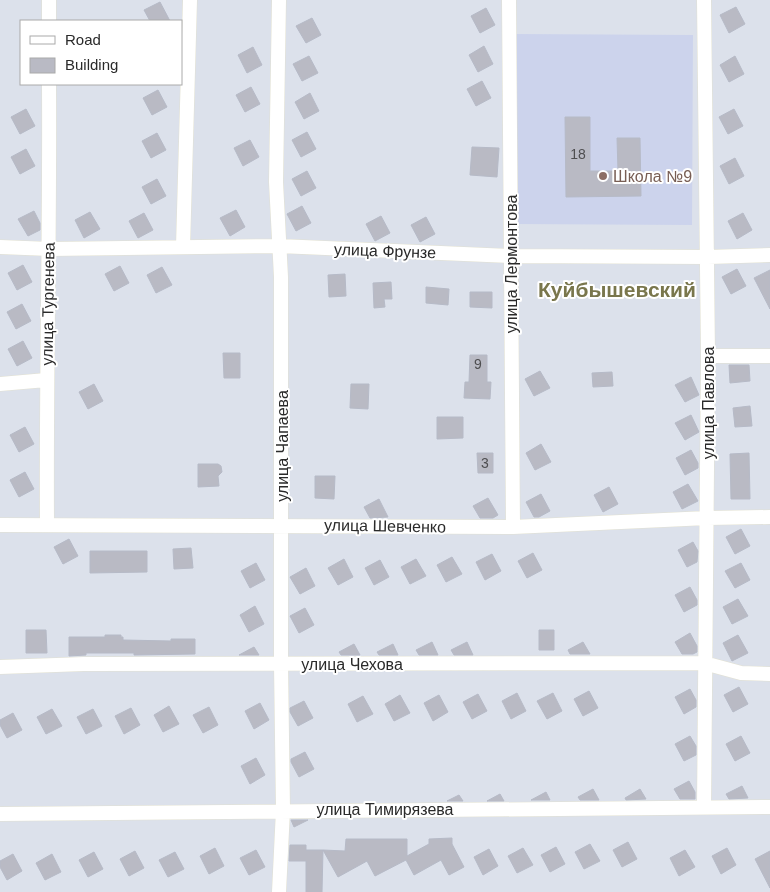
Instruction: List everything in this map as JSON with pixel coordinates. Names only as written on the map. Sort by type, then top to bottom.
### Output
[{"type":"street","points":[[49,0],[49,20]]},
{"type":"street","points":[[183,248],[190,0]]},
{"type":"street","name":"улица Чапаева","points":[[279,0],[276,182],[282,277],[281,664],[283,810],[279,892]]},
{"type":"street","name":"улица Лермонтова","points":[[509,0],[513,527]]},
{"type":"street","name":"улица Павлова","points":[[704,0],[708,257],[704,807]]},
{"type":"street","name":"улица Тургенева","points":[[48,524],[46,380],[50,249],[49,85]]},
{"type":"street","name":"улица Фрунзе","points":[[0,247],[50,249],[279,246],[511,256],[708,257],[770,255]]},
{"type":"street","points":[[708,356],[770,356]]},
{"type":"street","points":[[0,384],[46,380]]},
{"type":"street","name":"улица Шевченко","points":[[0,525],[513,527],[770,517]]},
{"type":"street","name":"улица Чехова","points":[[0,667],[84,664],[704,663],[741,673],[770,674]]},
{"type":"street","name":"улица Тимирязева","points":[[0,814],[770,807]]},
{"type":"shaded area","name":"Школа №9","points":[[515,34],[693,35],[692,225],[514,224]]},
{"type":"building","points":[[160,2],[169,20],[149,20],[144,10]]},
{"type":"building","points":[[736,7],[745,24],[729,33],[720,15]]},
{"type":"building","points":[[486,8],[495,25],[480,33],[471,16]]},
{"type":"building","points":[[312,18],[321,35],[306,43],[296,26]]},
{"type":"building","points":[[484,46],[493,64],[478,72],[469,55]]},
{"type":"building","points":[[253,47],[262,65],[247,73],[238,55]]},
{"type":"building","points":[[309,56],[318,73],[302,81],[293,64]]},
{"type":"building","points":[[735,56],[744,74],[729,82],[720,65]]},
{"type":"building","points":[[482,81],[491,98],[476,106],[467,89]]},
{"type":"building","points":[[251,87],[260,104],[245,112],[236,95]]},
{"type":"building","points":[[158,90],[167,107],[152,115],[143,98]]},
{"type":"building","points":[[310,93],[319,111],[304,119],[295,102]]},
{"type":"building","points":[[26,109],[35,126],[20,134],[11,117]]},
{"type":"building","points":[[734,109],[743,126],[728,134],[719,117]]},
{"type":"building","points":[[565,117],[590,117],[590,171],[618,171],[617,138],[640,138],[641,196],[566,197]]},
{"type":"building","points":[[307,132],[316,149],[301,157],[292,140]]},
{"type":"building","points":[[157,133],[166,150],[151,158],[142,141]]},
{"type":"building","points":[[250,140],[259,157],[243,166],[234,148]]},
{"type":"building","points":[[472,147],[499,148],[497,177],[470,175]]},
{"type":"building","points":[[26,149],[35,166],[20,174],[11,157]]},
{"type":"building","points":[[735,158],[744,176],[729,184],[720,166]]},
{"type":"building","points":[[307,171],[316,188],[301,196],[292,179]]},
{"type":"building","points":[[157,179],[166,196],[151,204],[142,187]]},
{"type":"building","points":[[302,206],[311,223],[296,231],[287,214]]},
{"type":"building","points":[[236,210],[245,227],[230,236],[220,218]]},
{"type":"building","points":[[34,211],[40,223],[40,230],[28,236],[18,219]]},
{"type":"building","points":[[90,212],[100,229],[84,238],[75,220]]},
{"type":"building","points":[[144,213],[153,230],[138,238],[129,221]]},
{"type":"building","points":[[743,213],[752,230],[737,239],[728,221]]},
{"type":"building","points":[[381,216],[390,233],[375,241],[366,224]]},
{"type":"building","points":[[426,217],[435,234],[420,242],[411,225]]},
{"type":"building","points":[[23,265],[32,282],[17,290],[8,273]]},
{"type":"building","points":[[120,266],[129,283],[114,291],[105,274]]},
{"type":"building","points":[[162,267],[172,285],[156,293],[147,275]]},
{"type":"building","points":[[737,269],[746,286],[731,294],[722,277]]},
{"type":"building","points":[[770,270],[770,309],[754,278]]},
{"type":"building","points":[[345,274],[346,296],[329,297],[328,275]]},
{"type":"building","points":[[391,282],[392,299],[384,299],[385,307],[374,308],[373,283]]},
{"type":"building","points":[[426,287],[449,289],[448,305],[426,303]]},
{"type":"building","points":[[470,292],[492,292],[492,308],[470,307]]},
{"type":"building","points":[[22,304],[31,321],[16,329],[7,312]]},
{"type":"building","points":[[23,341],[32,358],[17,366],[8,349]]},
{"type":"building","points":[[223,353],[240,353],[240,378],[224,378]]},
{"type":"building","points":[[470,355],[487,355],[487,382],[491,382],[490,399],[464,398],[465,382],[469,382]]},
{"type":"building","points":[[729,365],[749,365],[750,381],[730,383]]},
{"type":"building","points":[[540,371],[550,388],[534,396],[525,379]]},
{"type":"building","points":[[612,372],[613,386],[593,387],[592,373]]},
{"type":"building","points":[[691,377],[699,395],[685,402],[675,385]]},
{"type":"building","points":[[94,384],[103,401],[88,409],[79,392]]},
{"type":"building","points":[[351,384],[369,384],[368,409],[350,408]]},
{"type":"building","points":[[750,406],[752,426],[735,427],[733,408]]},
{"type":"building","points":[[691,415],[699,432],[685,440],[675,423]]},
{"type":"building","points":[[437,417],[463,417],[463,438],[437,439]]},
{"type":"building","points":[[25,427],[34,444],[19,452],[10,435]]},
{"type":"building","points":[[541,444],[551,462],[535,470],[526,453]]},
{"type":"building","points":[[691,450],[698,463],[698,468],[685,475],[676,458]]},
{"type":"building","points":[[477,453],[493,453],[493,473],[478,473]]},
{"type":"building","points":[[749,453],[750,499],[731,499],[730,454]]},
{"type":"building","points":[[198,464],[218,464],[221,466],[222,472],[218,476],[219,486],[198,487]]},
{"type":"building","points":[[25,472],[34,489],[19,497],[10,480]]},
{"type":"building","points":[[315,476],[335,476],[334,499],[315,498]]},
{"type":"building","points":[[688,484],[698,501],[682,509],[673,492]]},
{"type":"building","points":[[609,487],[618,504],[603,512],[594,495]]},
{"type":"building","points":[[541,494],[550,511],[539,517],[534,517],[526,502]]},
{"type":"building","points":[[488,498],[498,515],[493,518],[480,518],[473,506]]},
{"type":"building","points":[[379,499],[388,517],[370,518],[364,507]]},
{"type":"building","points":[[741,529],[750,546],[735,554],[726,537]]},
{"type":"building","points":[[69,539],[78,556],[63,564],[54,547]]},
{"type":"building","points":[[693,542],[698,551],[697,562],[687,567],[678,550]]},
{"type":"building","points":[[191,548],[193,568],[174,569],[173,549]]},
{"type":"building","points":[[90,551],[147,551],[147,572],[90,573]]},
{"type":"building","points":[[533,553],[542,570],[527,578],[518,561]]},
{"type":"building","points":[[492,554],[501,571],[485,580],[476,562]]},
{"type":"building","points":[[452,557],[462,574],[446,582],[437,565]]},
{"type":"building","points":[[344,559],[353,577],[338,585],[328,568]]},
{"type":"building","points":[[416,559],[426,576],[410,584],[401,567]]},
{"type":"building","points":[[380,560],[389,577],[374,585],[365,568]]},
{"type":"building","points":[[256,563],[265,580],[250,588],[241,571]]},
{"type":"building","points":[[741,563],[750,580],[735,588],[725,571]]},
{"type":"building","points":[[306,568],[315,586],[300,594],[290,577]]},
{"type":"building","points":[[690,587],[697,600],[697,605],[684,612],[675,595]]},
{"type":"building","points":[[738,599],[748,616],[732,624],[723,607]]},
{"type":"building","points":[[255,606],[264,624],[249,632],[240,615]]},
{"type":"building","points":[[305,608],[314,625],[299,633],[290,616]]},
{"type":"building","points":[[26,630],[46,630],[47,653],[26,653]]},
{"type":"building","points":[[539,630],[554,630],[554,650],[539,650]]},
{"type":"building","points":[[690,633],[697,646],[697,652],[682,654],[675,642]]},
{"type":"building","points":[[105,635],[121,635],[123,640],[171,641],[171,639],[195,639],[195,654],[134,655],[134,653],[86,653],[86,655],[69,656],[69,637],[105,637]]},
{"type":"building","points":[[738,635],[748,653],[732,661],[723,643]]},
{"type":"building","points":[[432,642],[438,655],[419,655],[416,650]]},
{"type":"building","points":[[467,642],[473,655],[454,655],[451,650]]},
{"type":"building","points":[[583,642],[590,654],[570,654],[568,650]]},
{"type":"building","points":[[354,644],[360,655],[341,655],[339,652]]},
{"type":"building","points":[[393,644],[398,655],[379,655],[377,652]]},
{"type":"building","points":[[254,647],[259,655],[239,655]]},
{"type":"building","points":[[739,687],[748,704],[733,712],[724,695]]},
{"type":"building","points":[[690,689],[696,700],[696,707],[684,714],[675,697]]},
{"type":"building","points":[[589,691],[598,708],[583,716],[574,699]]},
{"type":"building","points":[[517,693],[526,711],[511,719],[502,701]]},
{"type":"building","points":[[553,693],[562,711],[547,719],[537,701]]},
{"type":"building","points":[[478,694],[487,711],[472,719],[463,702]]},
{"type":"building","points":[[400,695],[410,713],[394,721],[385,704]]},
{"type":"building","points":[[439,695],[448,712],[433,721],[424,703]]},
{"type":"building","points":[[363,696],[373,714],[357,722],[348,704]]},
{"type":"building","points":[[304,701],[313,718],[298,726],[290,712],[290,708]]},
{"type":"building","points":[[260,703],[269,720],[254,729],[245,711]]},
{"type":"building","points":[[169,706],[179,724],[163,732],[154,715]]},
{"type":"building","points":[[209,707],[218,725],[203,733],[193,715]]},
{"type":"building","points":[[131,708],[140,725],[124,734],[115,716]]},
{"type":"building","points":[[52,709],[62,726],[46,734],[37,717]]},
{"type":"building","points":[[93,709],[102,726],[86,734],[77,717]]},
{"type":"building","points":[[13,713],[22,730],[7,738],[0,725],[0,720]]},
{"type":"building","points":[[690,736],[696,746],[696,755],[684,761],[675,744]]},
{"type":"building","points":[[741,736],[750,753],[735,761],[726,744]]},
{"type":"building","points":[[305,752],[314,769],[299,777],[291,759]]},
{"type":"building","points":[[256,758],[265,775],[250,784],[241,766]]},
{"type":"building","points":[[689,781],[695,792],[695,799],[680,799],[674,789]]},
{"type":"building","points":[[742,786],[748,798],[729,799],[726,794]]},
{"type":"building","points":[[593,789],[599,800],[580,800],[578,797]]},
{"type":"building","points":[[640,789],[646,799],[626,800],[625,798]]},
{"type":"building","points":[[546,792],[550,800],[531,800]]},
{"type":"building","points":[[500,794],[504,801],[487,801]]},
{"type":"building","points":[[459,795],[463,801],[447,801]]},
{"type":"building","points":[[291,820],[308,820],[294,827]]},
{"type":"building","points":[[452,838],[452,844],[464,867],[449,875],[441,860],[414,875],[406,860],[375,876],[367,861],[338,877],[323,850],[345,851],[346,839],[407,839],[407,856],[429,844],[429,839]]},
{"type":"building","points":[[628,842],[637,859],[622,867],[613,850]]},
{"type":"building","points":[[590,844],[600,861],[584,869],[575,852]]},
{"type":"building","points":[[290,845],[306,845],[306,850],[323,850],[322,892],[306,892],[306,861],[289,861]]},
{"type":"building","points":[[556,847],[565,864],[550,872],[541,855]]},
{"type":"building","points":[[215,848],[224,866],[209,874],[200,856]]},
{"type":"building","points":[[523,848],[533,865],[517,873],[508,856]]},
{"type":"building","points":[[727,848],[736,865],[721,874],[712,856]]},
{"type":"building","points":[[489,849],[498,866],[483,875],[474,857]]},
{"type":"building","points":[[256,850],[265,867],[249,875],[240,858]]},
{"type":"building","points":[[685,850],[695,867],[679,876],[670,858]]},
{"type":"building","points":[[135,851],[144,868],[129,876],[120,859]]},
{"type":"building","points":[[770,851],[770,888],[755,859]]},
{"type":"building","points":[[94,852],[103,869],[88,877],[79,860]]},
{"type":"building","points":[[175,852],[184,869],[168,877],[159,860]]},
{"type":"building","points":[[13,854],[22,871],[7,880],[0,867],[0,861]]},
{"type":"building","points":[[52,854],[61,872],[45,880],[36,863]]},
{"type":"place","name":"Школа №9","points":[[603,176]]},
{"type":"district","name":"Куйбышевский","points":[[617,289]]}]
